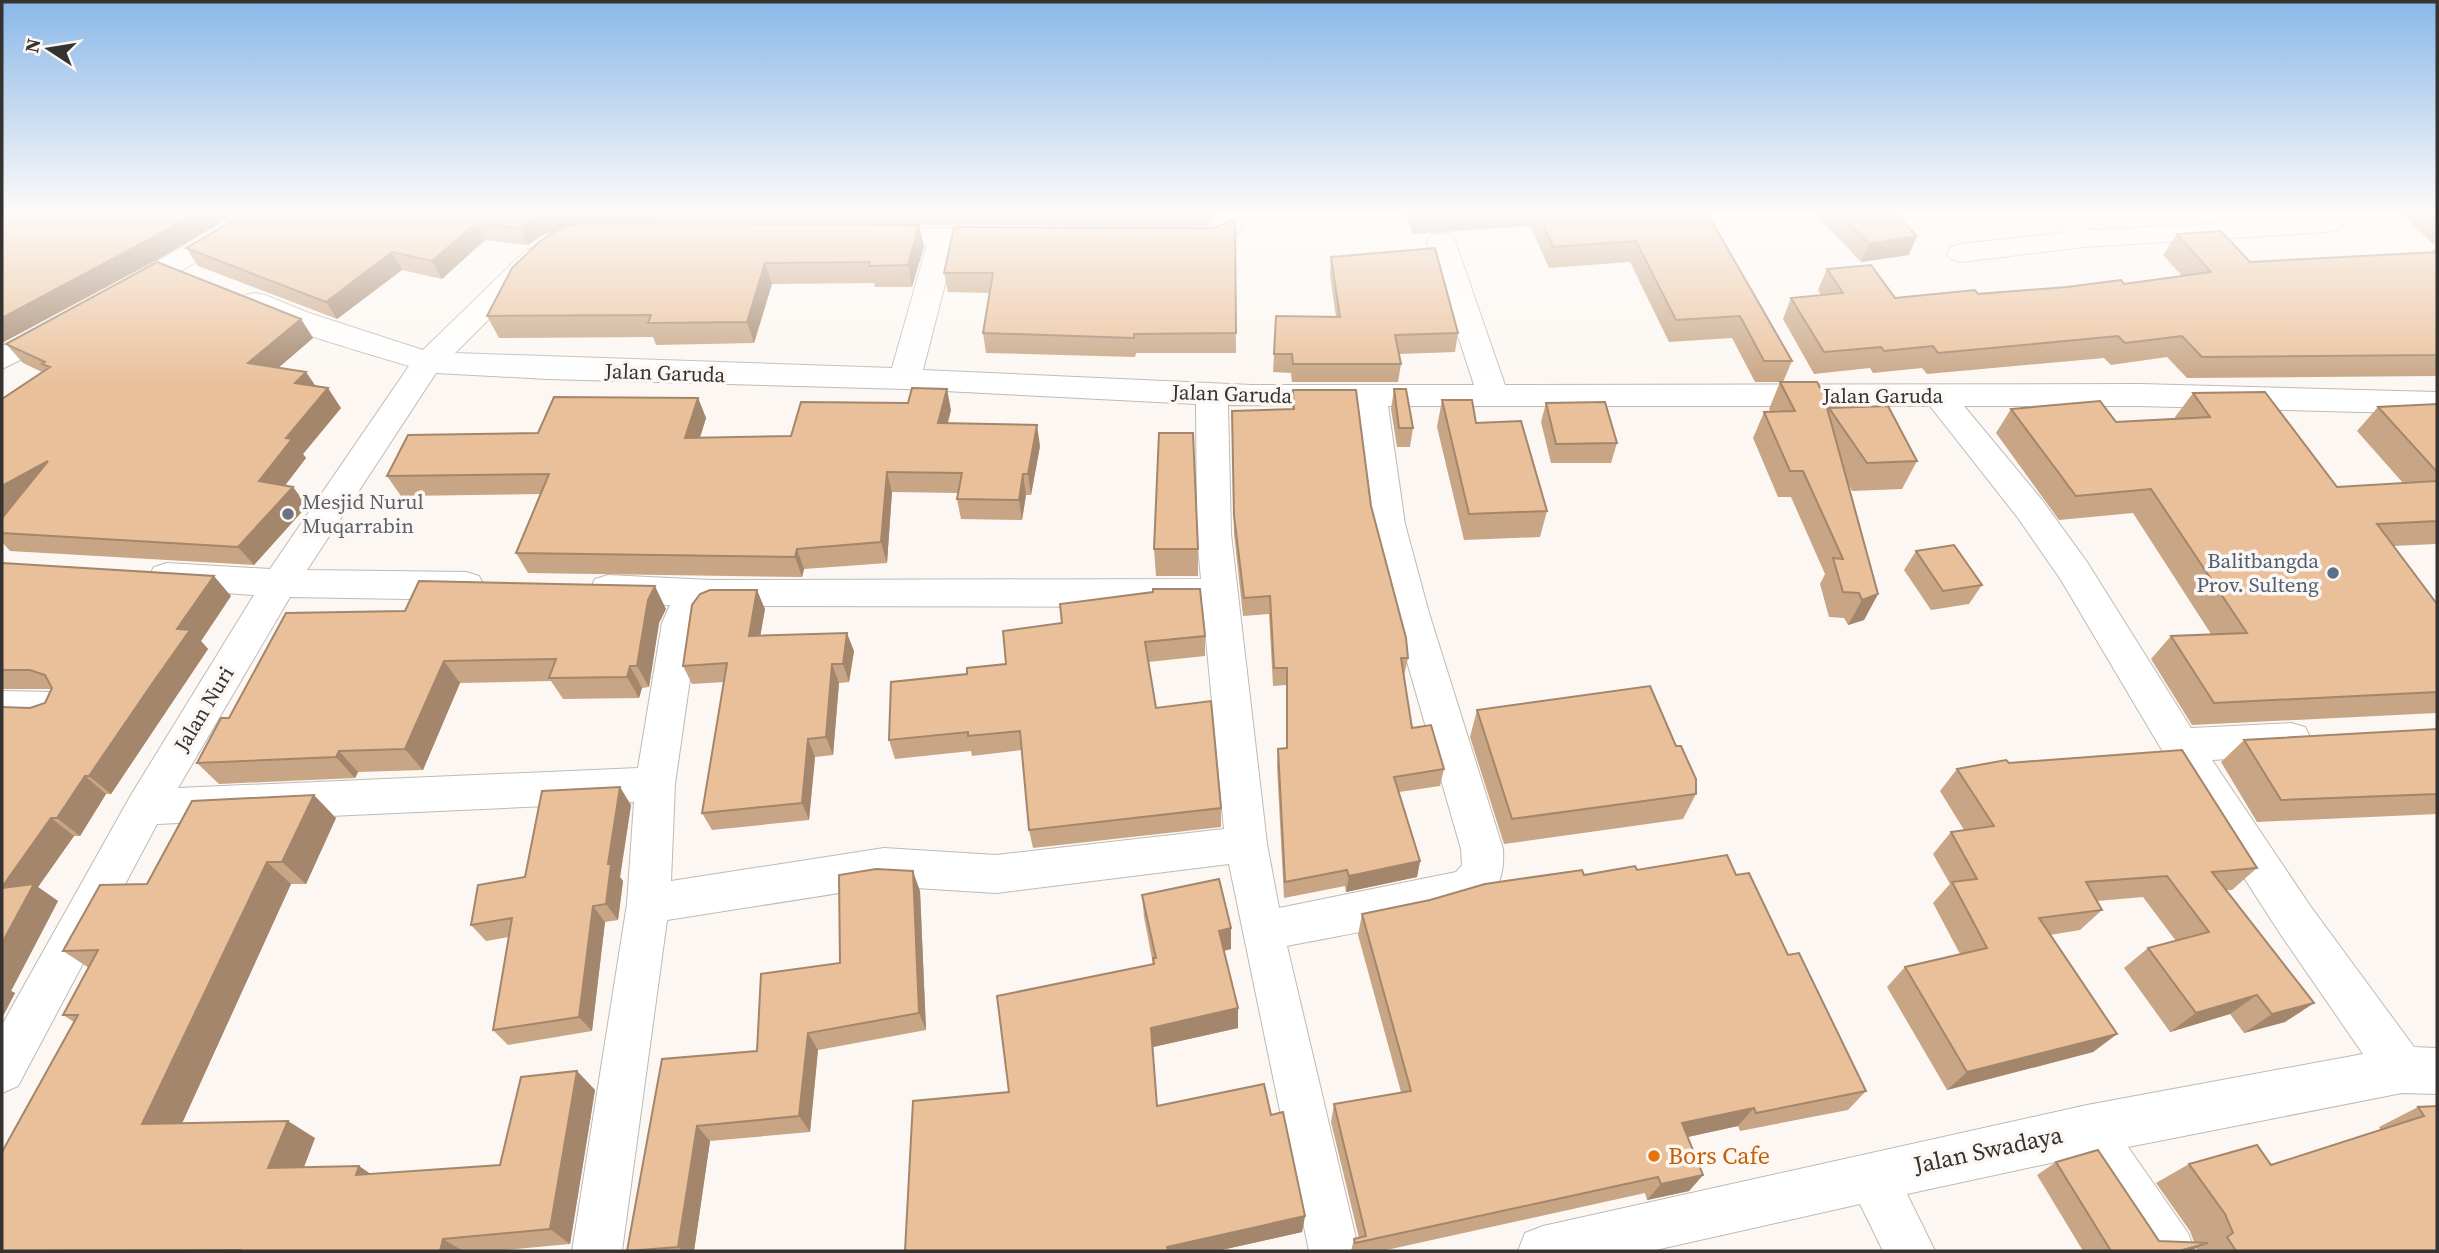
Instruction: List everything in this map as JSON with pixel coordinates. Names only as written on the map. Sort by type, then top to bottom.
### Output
[{"type":"street","points":[[2,359],[98,307],[188,269]]},
{"type":"street","name":"Jalan Nuri","points":[[2,1070],[145,807],[280,583],[428,362],[524,269]]},
{"type":"street","points":[[905,379],[934,269]]},
{"type":"street","points":[[1451,269],[1493,396]]},
{"type":"street","name":"Jalan Garuda","points":[[234,294],[298,320],[428,362],[1371,398],[1802,384],[1939,396],[2153,396],[2437,404]]},
{"type":"street","points":[[1212,394],[1214,534],[1246,844],[1262,931],[1334,1251]]},
{"type":"street","points":[[1939,396],[2029,509],[2074,571],[2180,745],[2296,920],[2419,1071]]},
{"type":"street","points":[[1262,931],[1458,891],[1471,885],[1483,870],[1482,849],[1410,613],[1388,524],[1371,398]]},
{"type":"street","points":[[133,573],[280,583],[501,586]]},
{"type":"street","points":[[570,588],[709,593],[1219,593]]},
{"type":"street","points":[[597,1251],[648,904],[655,784],[680,623],[688,604],[709,593]]},
{"type":"street","points":[[2,706],[52,708]]},
{"type":"street","points":[[2180,745],[2329,737]]},
{"type":"street","points":[[145,807],[655,784]]},
{"type":"street","points":[[648,904],[884,867],[923,866],[956,873],[998,874],[1246,844]]},
{"type":"street","name":"Jalan Swadaya","points":[[1543,1251],[1871,1175],[2087,1129],[2419,1071]]},
{"type":"street","points":[[2087,1129],[2170,1251]]},
{"type":"street","points":[[1871,1175],[1910,1251]]},
{"type":"building","points":[[2,269],[93,269],[2,318]]},
{"type":"building","points":[[143,269],[176,269],[301,319],[248,363],[306,372],[295,383],[328,388],[286,438],[292,439],[259,481],[293,487],[238,547],[2,533],[2,518],[48,461],[2,486],[2,399],[50,367],[42,364],[45,362],[6,344]]},
{"type":"building","points":[[242,269],[369,269],[326,302]]},
{"type":"building","points":[[511,269],[763,269],[747,322],[648,323],[651,315],[487,316]]},
{"type":"building","points":[[945,269],[1235,269],[1236,333],[1134,334],[1134,338],[983,333],[993,273],[944,273]]},
{"type":"building","points":[[1333,269],[1441,269],[1458,333],[1395,335],[1401,364],[1293,364],[1292,354],[1274,354],[1276,316],[1340,317]]},
{"type":"building","points":[[1650,269],[1740,269],[1792,361],[1764,361],[1740,316],[1676,320]]},
{"type":"building","points":[[1827,269],[1874,269],[1895,298],[1975,290],[1978,294],[2067,287],[2121,280],[2124,284],[2211,272],[2209,269],[2437,269],[2437,355],[2202,357],[2182,336],[2125,343],[2118,336],[1938,353],[1933,346],[1884,351],[1881,347],[1824,352],[1791,298],[1843,293]]},
{"type":"building","points":[[1780,382],[1817,382],[1823,393],[1878,594],[1862,600],[1859,593],[1843,592],[1833,558],[1843,559],[1803,471],[1790,471],[1764,412],[1795,411]]},
{"type":"building","points":[[912,388],[947,389],[938,423],[1037,425],[1028,474],[1023,474],[1019,500],[957,499],[962,473],[887,472],[881,542],[797,549],[795,557],[516,553],[549,474],[387,476],[408,435],[538,433],[554,397],[698,398],[685,438],[791,436],[801,402],[908,403]]},
{"type":"building","points":[[1394,389],[1406,389],[1413,428],[1399,428]]},
{"type":"building","points":[[1293,390],[1356,390],[1371,506],[1406,638],[1408,658],[1401,658],[1412,728],[1431,725],[1444,769],[1394,777],[1420,861],[1349,876],[1347,870],[1285,882],[1278,749],[1287,748],[1287,668],[1274,668],[1270,596],[1244,598],[1234,515],[1232,411],[1294,409]]},
{"type":"building","points":[[2265,392],[2337,487],[2437,481],[2437,521],[2377,524],[2437,604],[2437,692],[2214,703],[2171,636],[2247,633],[2151,489],[2076,496],[2011,409],[2100,401],[2116,422],[2210,417],[2193,393]]},
{"type":"building","points":[[1442,400],[1472,400],[1476,423],[1521,421],[1547,511],[1469,514]]},
{"type":"building","points":[[1605,402],[1617,443],[1556,444],[1546,403]]},
{"type":"building","points":[[2437,404],[2437,472],[2378,407]]},
{"type":"building","points":[[1888,406],[1917,461],[1867,463],[1829,408]]},
{"type":"building","points":[[1159,433],[1193,433],[1198,549],[1154,549]]},
{"type":"building","points":[[1954,545],[1982,585],[1943,591],[1916,551]]},
{"type":"building","points":[[2,563],[214,576],[177,629],[190,630],[89,776],[85,776],[57,818],[51,818],[2,887],[2,707],[30,708],[45,703],[52,688],[45,675],[30,670],[2,670]]},
{"type":"building","points":[[419,581],[655,586],[648,600],[637,666],[630,666],[627,677],[549,678],[556,659],[444,661],[405,749],[339,751],[336,757],[197,763],[221,718],[229,718],[286,613],[405,611]]},
{"type":"building","points":[[1153,589],[1200,589],[1205,636],[1145,642],[1156,708],[1211,701],[1221,808],[1029,830],[1020,731],[968,736],[968,732],[889,740],[891,682],[967,674],[967,668],[1006,664],[1003,631],[1062,623],[1060,604],[1153,592]]},
{"type":"building","points":[[710,590],[757,590],[749,636],[847,633],[843,664],[832,664],[826,737],[808,739],[802,803],[702,813],[727,663],[683,666],[692,605],[700,594]]},
{"type":"building","points":[[1650,686],[1676,746],[1681,746],[1696,779],[1696,794],[1512,819],[1477,710]]},
{"type":"building","points":[[2437,729],[2437,794],[2281,800],[2244,740]]},
{"type":"building","points":[[2182,750],[2257,868],[2212,872],[2314,1003],[2272,1014],[2257,995],[2196,1013],[2148,948],[2209,932],[2167,876],[2086,882],[2102,910],[2039,918],[2117,1034],[1967,1072],[1905,967],[1987,948],[1952,882],[1977,879],[1951,832],[1994,826],[1957,769],[2006,760],[2009,763]]},
{"type":"building","points":[[620,787],[608,864],[611,864],[606,904],[593,906],[579,1017],[493,1030],[512,918],[471,925],[478,885],[525,877],[542,791]]},
{"type":"building","points":[[314,795],[282,862],[267,862],[142,1124],[288,1121],[268,1168],[359,1166],[356,1175],[500,1165],[521,1077],[577,1071],[550,1229],[443,1239],[440,1251],[2,1251],[2,1152],[78,1015],[63,1015],[98,950],[63,951],[100,885],[147,884],[192,801]]},
{"type":"building","points":[[1727,855],[1736,875],[1749,873],[1788,955],[1799,953],[1866,1091],[1756,1113],[1754,1108],[1682,1123],[1703,1175],[1661,1184],[1658,1177],[1355,1243],[1354,1239],[1366,1236],[1334,1104],[1411,1091],[1362,914],[1430,900],[1485,884],[1582,870],[1584,875],[1635,866],[1637,870]]},
{"type":"building","points":[[876,869],[913,871],[919,1013],[808,1033],[799,1116],[697,1126],[678,1247],[627,1251],[662,1059],[757,1051],[761,974],[840,963],[839,875]]},
{"type":"building","points":[[1219,879],[1231,928],[1219,931],[1238,1008],[1151,1028],[1157,1106],[1264,1084],[1271,1115],[1283,1112],[1305,1216],[1167,1247],[1168,1251],[905,1251],[913,1101],[1009,1092],[997,996],[1154,964],[1153,958],[1156,958],[1142,895]]},
{"type":"building","points":[[34,884],[2,943],[2,888]]},
{"type":"building","points":[[2437,1106],[2437,1251],[2236,1251],[2227,1237],[2233,1233],[2225,1214],[2189,1164],[2257,1145],[2271,1165],[2424,1116],[2418,1107]]},
{"type":"building","points":[[2098,1150],[2159,1241],[2208,1243],[2179,1251],[2111,1251],[2056,1162]]},
{"type":"place","name":"Mesjid Nurul Muqarrabin","points":[[288,514]]},
{"type":"place","name":"Balitbangda Prov. Sulteng","points":[[2333,573]]},
{"type":"place","name":"Bors Cafe","points":[[1654,1156]]}]
